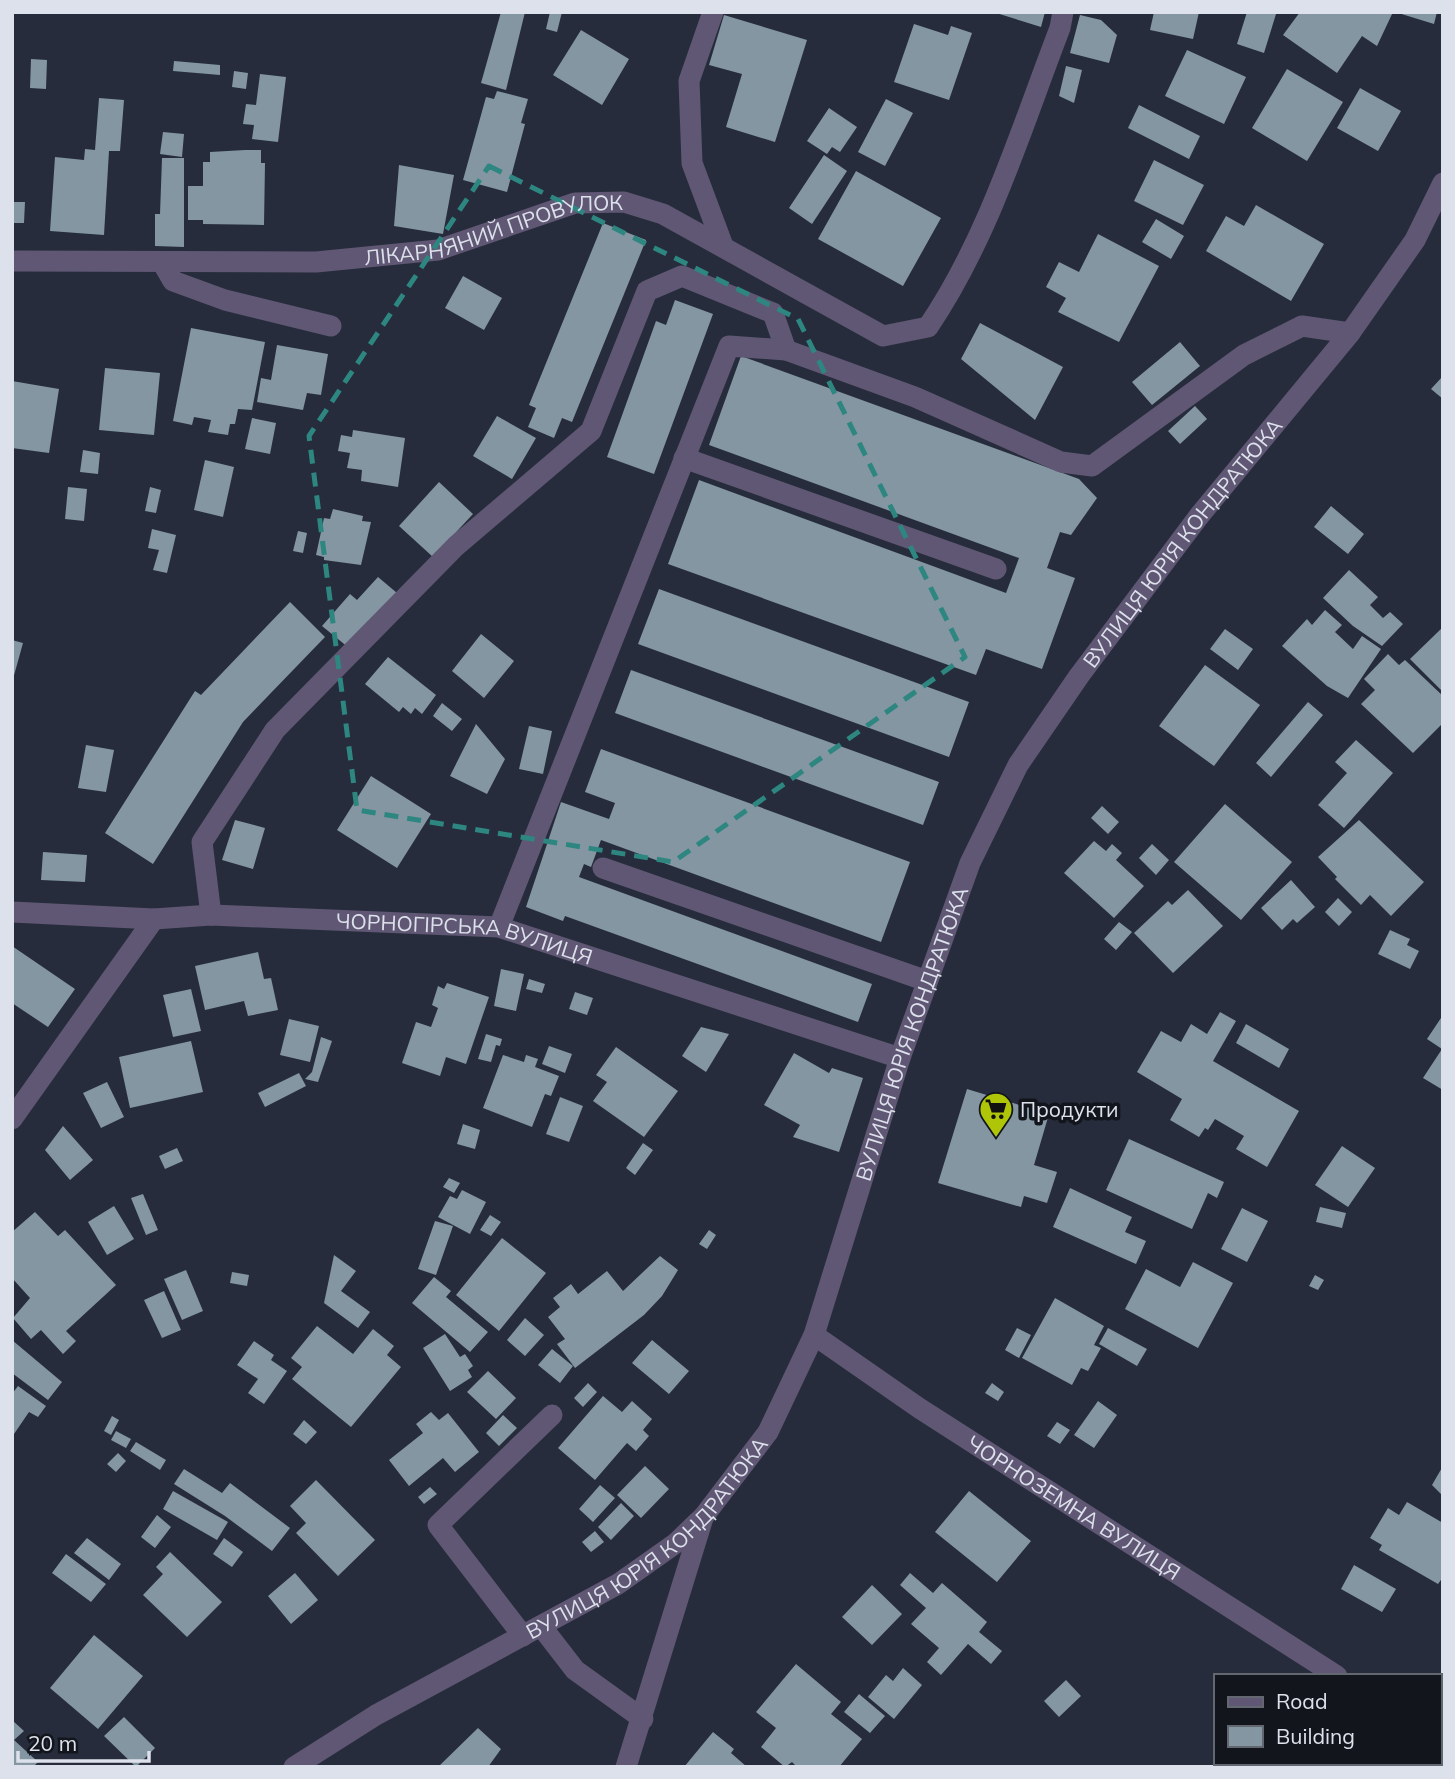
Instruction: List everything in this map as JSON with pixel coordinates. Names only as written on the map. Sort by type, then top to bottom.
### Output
[{"type":"street","points":[[713,12],[689,81],[692,163],[723,246],[883,336],[928,327],[954,289],[984,224],[1060,27],[1063,12]]},
{"type":"street","name":"ВУЛИЦЯ ЮРІЯ КОНДРАТЮКА","points":[[294,1767],[376,1715],[618,1584],[677,1543],[704,1516],[768,1432],[814,1335],[900,1058],[970,863],[1018,765],[1079,676],[1199,516],[1350,333],[1415,240],[1443,183]]},
{"type":"street","name":"ЛІКАРНЯНИЙ ПРОВУЛОК","points":[[12,261],[316,262],[438,250],[575,203],[624,202],[663,214],[723,246]]},
{"type":"street","points":[[162,262],[173,281],[225,300],[331,326]]},
{"type":"street","points":[[211,915],[202,842],[275,730],[456,546],[591,431],[647,291],[682,276],[773,313],[786,350]]},
{"type":"street","points":[[499,927],[729,346],[786,350],[915,397],[1060,461],[1092,466],[1244,355],[1302,326],[1350,333]]},
{"type":"street","points":[[684,458],[996,569]]},
{"type":"street","points":[[603,868],[927,981]]},
{"type":"street","name":"ЧОРНОГІРСЬКА ВУЛИЦЯ","points":[[12,912],[153,919],[211,915],[499,927],[900,1058]]},
{"type":"street","points":[[12,1119],[153,919]]},
{"type":"street","name":"ЧОРНОЗЕМНА ВУЛИЦЯ","points":[[814,1335],[919,1408],[1334,1674]]},
{"type":"street","points":[[552,1415],[438,1525],[532,1631],[575,1670],[643,1719]]},
{"type":"street","points":[[626,1767],[704,1516]]},
{"type":"highlighted area","points":[[489,166],[798,319],[965,657],[673,862],[357,810],[309,436]]},
{"type":"building","points":[[501,12],[525,12],[506,90],[481,83]]},
{"type":"building","points":[[550,12],[562,12],[557,32],[546,29]]},
{"type":"building","points":[[993,12],[1045,12],[1041,27]]},
{"type":"building","points":[[1154,12],[1199,12],[1193,39],[1150,30]]},
{"type":"building","points":[[1247,12],[1276,14],[1264,53],[1237,44]]},
{"type":"building","points":[[1300,12],[1393,12],[1377,46],[1362,36],[1337,73],[1283,35]]},
{"type":"building","points":[[1395,12],[1437,12],[1434,24]]},
{"type":"building","points":[[724,15],[807,40],[775,142],[726,127],[742,74],[709,65]]},
{"type":"building","points":[[1080,15],[1101,20],[1117,35],[1109,63],[1070,53]]},
{"type":"building","points":[[914,24],[948,35],[951,26],[972,33],[949,100],[894,82]]},
{"type":"building","points":[[581,30],[629,59],[602,105],[553,75]]},
{"type":"building","points":[[1187,50],[1246,77],[1224,124],[1165,96]]},
{"type":"building","points":[[31,59],[47,60],[46,89],[30,88]]},
{"type":"building","points":[[174,61],[220,65],[220,75],[173,71]]},
{"type":"building","points":[[1066,66],[1082,70],[1074,103],[1059,96]]},
{"type":"building","points":[[1287,69],[1343,102],[1307,161],[1252,128]]},
{"type":"building","points":[[234,71],[248,73],[246,89],[232,87]]},
{"type":"building","points":[[260,74],[286,77],[278,142],[252,139],[254,125],[243,124],[246,104],[256,105]]},
{"type":"building","points":[[1360,88],[1401,111],[1378,151],[1337,128]]},
{"type":"building","points":[[497,91],[528,99],[521,123],[525,124],[507,192],[463,180],[486,97],[494,99]]},
{"type":"building","points":[[99,98],[124,100],[120,151],[109,151],[104,235],[50,231],[55,157],[84,160],[85,149],[95,150]]},
{"type":"building","points":[[886,99],[913,113],[885,166],[858,152]]},
{"type":"building","points":[[1139,105],[1200,136],[1189,159],[1128,128]]},
{"type":"building","points":[[829,108],[857,127],[840,152],[832,147],[827,154],[807,141]]},
{"type":"building","points":[[163,132],[184,134],[182,157],[160,154]]},
{"type":"building","points":[[261,150],[261,163],[265,163],[264,225],[203,224],[203,220],[188,220],[188,186],[203,186],[203,162],[210,162],[210,152]]},
{"type":"building","points":[[824,155],[847,171],[812,224],[789,208]]},
{"type":"building","points":[[162,158],[184,158],[184,247],[155,246],[155,214],[160,214]]},
{"type":"building","points":[[1154,160],[1204,185],[1183,225],[1134,201]]},
{"type":"building","points":[[399,165],[454,175],[443,234],[394,226]]},
{"type":"building","points":[[856,171],[941,218],[903,286],[818,239]]},
{"type":"building","points":[[12,202],[25,202],[24,223],[12,223]]},
{"type":"building","points":[[1256,205],[1324,244],[1291,301],[1206,251],[1226,216],[1244,226]]},
{"type":"building","points":[[1156,219],[1184,236],[1171,259],[1142,242]]},
{"type":"building","points":[[603,223],[646,240],[572,422],[562,418],[554,438],[528,427],[536,408],[529,405]]},
{"type":"building","points":[[1098,234],[1159,266],[1119,342],[1058,312],[1066,298],[1046,287],[1059,262],[1079,272]]},
{"type":"building","points":[[463,276],[502,298],[484,330],[445,308]]},
{"type":"building","points":[[675,300],[713,314],[654,474],[607,457],[656,321],[666,325]]},
{"type":"building","points":[[980,323],[1063,367],[1035,420],[961,359]]},
{"type":"building","points":[[191,328],[265,342],[252,410],[238,409],[235,424],[230,424],[228,435],[208,432],[211,420],[194,417],[192,425],[173,421]]},
{"type":"building","points":[[1180,342],[1200,366],[1152,405],[1132,382]]},
{"type":"building","points":[[277,345],[328,354],[321,395],[307,393],[303,410],[257,402],[261,378],[271,380]]},
{"type":"building","points":[[741,356],[1079,479],[1097,498],[1071,535],[1060,532],[1047,568],[1075,578],[1042,669],[986,649],[976,675],[668,564],[699,480],[1006,593],[1019,558],[709,445]]},
{"type":"building","points":[[105,368],[160,373],[154,435],[99,430]]},
{"type":"building","points":[[1443,376],[1443,399],[1431,389]]},
{"type":"building","points":[[12,381],[59,389],[49,453],[12,448]]},
{"type":"building","points":[[1195,406],[1207,419],[1180,444],[1168,431]]},
{"type":"building","points":[[497,416],[536,438],[512,479],[473,456]]},
{"type":"building","points":[[252,418],[276,423],[270,454],[245,449]]},
{"type":"building","points":[[353,430],[405,438],[398,487],[361,481],[362,470],[347,468],[350,453],[338,451],[341,435],[352,437]]},
{"type":"building","points":[[83,450],[100,453],[98,474],[80,472]]},
{"type":"building","points":[[205,460],[234,467],[223,517],[194,510]]},
{"type":"building","points":[[439,482],[473,514],[433,557],[399,526]]},
{"type":"building","points":[[68,487],[87,489],[84,521],[65,519]]},
{"type":"building","points":[[150,487],[161,490],[156,513],[145,511]]},
{"type":"building","points":[[1331,506],[1364,534],[1348,554],[1314,527]]},
{"type":"building","points":[[333,509],[363,516],[362,521],[371,522],[361,565],[324,560],[324,557],[316,555],[324,518],[330,519]]},
{"type":"building","points":[[152,529],[176,535],[167,573],[153,570],[159,550],[148,548]]},
{"type":"building","points":[[298,531],[307,533],[303,553],[293,551]]},
{"type":"building","points":[[1349,570],[1378,597],[1370,605],[1383,618],[1390,612],[1403,624],[1382,646],[1353,626],[1323,598]]},
{"type":"building","points":[[378,577],[397,593],[349,648],[322,626],[350,594],[357,600]]},
{"type":"building","points":[[659,589],[969,702],[949,757],[638,644]]},
{"type":"building","points":[[290,602],[325,637],[243,722],[153,864],[105,833],[195,691],[201,695]]},
{"type":"building","points":[[1325,610],[1342,625],[1335,632],[1353,649],[1362,636],[1381,649],[1348,698],[1327,686],[1282,646],[1307,619],[1312,625]]},
{"type":"building","points":[[1443,627],[1443,692],[1410,659]]},
{"type":"building","points":[[1225,629],[1253,649],[1238,670],[1210,649]]},
{"type":"building","points":[[481,634],[514,661],[484,698],[452,671]]},
{"type":"building","points":[[12,640],[23,643],[13,679],[12,679]]},
{"type":"building","points":[[1388,654],[1399,665],[1405,660],[1443,696],[1443,723],[1413,753],[1361,704],[1375,690],[1364,679]]},
{"type":"building","points":[[388,657],[436,695],[422,714],[415,708],[411,714],[403,707],[399,712],[365,684]]},
{"type":"building","points":[[1205,665],[1260,705],[1214,766],[1159,726]]},
{"type":"building","points":[[631,670],[939,782],[923,825],[615,713]]},
{"type":"building","points":[[1308,702],[1323,715],[1271,777],[1256,763]]},
{"type":"building","points":[[442,703],[462,719],[452,731],[433,716]]},
{"type":"building","points":[[476,724],[505,759],[487,794],[450,776]]},
{"type":"building","points":[[529,726],[552,731],[543,774],[519,769]]},
{"type":"building","points":[[1356,740],[1393,773],[1344,828],[1318,805],[1347,773],[1335,762]]},
{"type":"building","points":[[86,745],[114,750],[106,792],[78,788]]},
{"type":"building","points":[[601,749],[910,862],[881,942],[601,840],[591,867],[584,864],[579,877],[872,984],[858,1022],[565,916],[563,921],[526,907],[561,802],[609,819],[615,803],[585,792]]},
{"type":"building","points":[[371,776],[431,814],[397,868],[337,830]]},
{"type":"building","points":[[1225,804],[1292,862],[1241,920],[1174,862]]},
{"type":"building","points":[[1102,806],[1119,822],[1108,834],[1091,818]]},
{"type":"building","points":[[235,820],[265,828],[253,869],[222,860]]},
{"type":"building","points":[[1359,820],[1424,882],[1391,916],[1370,895],[1361,905],[1318,857]]},
{"type":"building","points":[[1094,841],[1106,851],[1112,844],[1122,853],[1116,860],[1144,886],[1114,918],[1064,873]]},
{"type":"building","points":[[1152,844],[1169,860],[1156,875],[1139,858]]},
{"type":"building","points":[[43,852],[87,855],[85,882],[41,880]]},
{"type":"building","points":[[1291,880],[1315,907],[1297,923],[1293,919],[1282,930],[1261,908]]},
{"type":"building","points":[[1188,890],[1223,926],[1173,973],[1134,933],[1168,901],[1172,905]]},
{"type":"building","points":[[1338,898],[1352,912],[1339,926],[1325,912]]},
{"type":"building","points":[[1119,922],[1132,932],[1116,950],[1104,939]]},
{"type":"building","points":[[1390,930],[1410,939],[1407,945],[1419,951],[1410,969],[1378,954]]},
{"type":"building","points":[[12,946],[75,989],[48,1027],[12,1003]]},
{"type":"building","points":[[258,952],[264,979],[271,978],[278,1010],[248,1016],[244,1001],[205,1010],[195,966]]},
{"type":"building","points":[[501,969],[524,974],[516,1011],[494,1006]]},
{"type":"building","points":[[529,979],[545,984],[542,993],[526,989]]},
{"type":"building","points":[[447,983],[489,997],[466,1064],[446,1057],[440,1076],[402,1063],[416,1022],[431,1027],[438,1008],[432,1005],[438,986],[444,989]]},
{"type":"building","points":[[191,989],[201,1031],[173,1037],[163,995]]},
{"type":"building","points":[[575,992],[593,998],[587,1015],[569,1009]]},
{"type":"building","points":[[1220,1012],[1236,1021],[1213,1061],[1299,1111],[1267,1167],[1236,1149],[1244,1136],[1215,1119],[1199,1137],[1170,1120],[1182,1099],[1137,1072],[1161,1031],[1181,1042],[1191,1024],[1207,1034]]},
{"type":"building","points":[[1443,1015],[1443,1090],[1423,1078],[1442,1049],[1427,1039]]},
{"type":"building","points":[[289,1019],[319,1026],[310,1062],[280,1055]]},
{"type":"building","points":[[1246,1024],[1289,1049],[1279,1068],[1236,1043]]},
{"type":"building","points":[[701,1027],[729,1034],[706,1072],[682,1056]]},
{"type":"building","points":[[486,1034],[502,1039],[500,1046],[496,1045],[491,1062],[478,1059]]},
{"type":"building","points":[[321,1037],[332,1041],[318,1082],[305,1079],[312,1072]]},
{"type":"building","points":[[191,1041],[203,1092],[130,1108],[119,1057]]},
{"type":"building","points":[[549,1046],[572,1054],[565,1073],[542,1064]]},
{"type":"building","points":[[616,1047],[678,1091],[644,1137],[593,1101],[607,1082],[596,1075]]},
{"type":"building","points":[[794,1053],[829,1073],[832,1068],[863,1078],[839,1152],[793,1137],[800,1125],[764,1105]]},
{"type":"building","points":[[503,1055],[524,1062],[526,1055],[538,1059],[535,1067],[559,1076],[551,1096],[545,1094],[532,1127],[483,1108]]},
{"type":"building","points":[[299,1073],[306,1086],[265,1107],[258,1093]]},
{"type":"building","points":[[107,1082],[124,1117],[101,1128],[83,1093]]},
{"type":"building","name":"Продукти","points":[[967,1089],[1049,1114],[1034,1165],[1057,1172],[1047,1203],[1024,1196],[1021,1207],[938,1183]]},
{"type":"building","points":[[560,1097],[583,1106],[569,1142],[546,1134]]},
{"type":"building","points":[[463,1124],[480,1130],[475,1149],[457,1144]]},
{"type":"building","points":[[63,1126],[93,1160],[70,1180],[45,1150]]},
{"type":"building","points":[[1129,1139],[1224,1182],[1217,1198],[1208,1193],[1192,1229],[1106,1190]]},
{"type":"building","points":[[643,1143],[653,1150],[635,1175],[626,1168]]},
{"type":"building","points":[[1342,1146],[1375,1168],[1348,1207],[1315,1185]]},
{"type":"building","points":[[177,1148],[183,1161],[165,1169],[159,1156]]},
{"type":"building","points":[[449,1178],[460,1183],[454,1193],[443,1187]]},
{"type":"building","points":[[1070,1188],[1132,1217],[1125,1232],[1146,1241],[1136,1264],[1053,1227]]},
{"type":"building","points":[[462,1190],[486,1202],[470,1234],[438,1217],[450,1196],[457,1199]]},
{"type":"building","points":[[143,1194],[158,1230],[146,1235],[131,1198]]},
{"type":"building","points":[[114,1206],[134,1239],[107,1255],[88,1222]]},
{"type":"building","points":[[1320,1207],[1346,1213],[1342,1228],[1316,1222]]},
{"type":"building","points":[[1242,1208],[1268,1221],[1247,1262],[1221,1249]]},
{"type":"building","points":[[35,1212],[58,1236],[65,1230],[116,1285],[66,1331],[76,1341],[63,1354],[41,1330],[31,1339],[13,1318],[30,1298],[12,1278],[12,1232]]},
{"type":"building","points":[[490,1215],[501,1222],[491,1236],[480,1230]]},
{"type":"building","points":[[435,1221],[453,1226],[436,1275],[418,1269]]},
{"type":"building","points":[[709,1230],[716,1235],[707,1249],[699,1244]]},
{"type":"building","points":[[502,1238],[546,1273],[499,1331],[456,1295]]},
{"type":"building","points":[[334,1255],[356,1271],[341,1291],[370,1312],[358,1328],[324,1303]]},
{"type":"building","points":[[660,1256],[678,1270],[662,1296],[644,1315],[575,1368],[557,1344],[565,1339],[548,1317],[560,1307],[553,1298],[571,1284],[578,1294],[607,1271],[623,1291]]},
{"type":"building","points":[[1193,1262],[1233,1283],[1198,1348],[1125,1309],[1146,1269],[1180,1287]]},
{"type":"building","points":[[186,1270],[203,1311],[182,1320],[164,1279]]},
{"type":"building","points":[[232,1272],[249,1275],[247,1286],[230,1283]]},
{"type":"building","points":[[1315,1275],[1324,1280],[1318,1290],[1309,1286]]},
{"type":"building","points":[[434,1277],[451,1291],[446,1297],[488,1332],[470,1352],[412,1303]]},
{"type":"building","points":[[164,1291],[181,1330],[162,1338],[144,1300]]},
{"type":"building","points":[[1055,1298],[1104,1326],[1094,1345],[1101,1348],[1088,1371],[1081,1368],[1072,1385],[1022,1358]]},
{"type":"building","points":[[525,1318],[544,1335],[525,1356],[507,1340]]},
{"type":"building","points":[[317,1326],[353,1354],[373,1329],[394,1346],[387,1355],[401,1367],[351,1427],[292,1379],[302,1367],[291,1358]]},
{"type":"building","points":[[1017,1328],[1031,1335],[1019,1358],[1005,1350]]},
{"type":"building","points":[[1108,1328],[1147,1349],[1137,1366],[1099,1344]]},
{"type":"building","points":[[445,1334],[460,1357],[465,1354],[473,1366],[468,1370],[472,1377],[450,1391],[423,1348]]},
{"type":"building","points":[[12,1340],[62,1382],[48,1400],[12,1373]]},
{"type":"building","points":[[652,1340],[689,1371],[669,1394],[632,1363]]},
{"type":"building","points":[[254,1341],[274,1355],[271,1360],[287,1371],[264,1404],[248,1393],[258,1379],[237,1365]]},
{"type":"building","points":[[552,1349],[573,1366],[560,1383],[538,1365]]},
{"type":"building","points":[[488,1371],[516,1398],[496,1419],[467,1392]]},
{"type":"building","points":[[588,1383],[597,1392],[583,1407],[574,1398]]},
{"type":"building","points":[[992,1383],[1004,1392],[998,1401],[985,1393]]},
{"type":"building","points":[[18,1386],[46,1406],[38,1417],[29,1412],[14,1434],[12,1394]]},
{"type":"building","points":[[603,1396],[622,1412],[632,1401],[652,1419],[643,1430],[649,1436],[636,1451],[627,1443],[595,1480],[558,1448]]},
{"type":"building","points":[[1098,1401],[1117,1415],[1094,1448],[1074,1435]]},
{"type":"building","points":[[431,1412],[439,1420],[448,1413],[479,1452],[455,1472],[443,1458],[409,1486],[389,1460],[423,1433],[416,1424]]},
{"type":"building","points":[[503,1415],[517,1428],[499,1446],[486,1433]]},
{"type":"building","points":[[112,1416],[119,1420],[111,1435],[104,1431]]},
{"type":"building","points":[[304,1420],[317,1432],[306,1444],[293,1434]]},
{"type":"building","points":[[1057,1422],[1070,1430],[1060,1444],[1047,1436]]},
{"type":"building","points":[[116,1431],[131,1439],[126,1448],[111,1440]]},
{"type":"building","points":[[136,1442],[166,1460],[160,1470],[130,1451]]},
{"type":"building","points":[[118,1453],[126,1461],[116,1472],[107,1464]]},
{"type":"building","points":[[645,1466],[669,1489],[641,1518],[617,1495]]},
{"type":"building","points":[[1443,1466],[1443,1496],[1432,1485]]},
{"type":"building","points":[[184,1469],[222,1493],[230,1483],[290,1528],[272,1551],[225,1516],[174,1484]]},
{"type":"building","points":[[316,1480],[375,1540],[338,1576],[296,1533],[306,1523],[290,1506]]},
{"type":"building","points":[[600,1485],[615,1498],[593,1522],[579,1509]]},
{"type":"building","points":[[430,1487],[437,1494],[424,1504],[418,1497]]},
{"type":"building","points":[[173,1491],[228,1522],[217,1540],[163,1509]]},
{"type":"building","points":[[969,1491],[1031,1541],[997,1582],[935,1532]]},
{"type":"building","points":[[1407,1502],[1443,1523],[1443,1577],[1438,1584],[1379,1550],[1382,1545],[1370,1538],[1388,1508],[1399,1515]]},
{"type":"building","points":[[621,1503],[634,1516],[611,1540],[598,1527]]},
{"type":"building","points":[[157,1515],[171,1527],[155,1548],[141,1537]]},
{"type":"building","points":[[595,1531],[604,1542],[591,1552],[582,1542]]},
{"type":"building","points":[[87,1538],[121,1564],[109,1580],[74,1553]]},
{"type":"building","points":[[224,1538],[243,1552],[232,1567],[213,1554]]},
{"type":"building","points":[[170,1552],[222,1602],[187,1637],[143,1595],[163,1574],[156,1567]]},
{"type":"building","points":[[66,1554],[106,1584],[91,1602],[52,1573]]},
{"type":"building","points":[[1354,1565],[1396,1589],[1382,1612],[1341,1589]]},
{"type":"building","points":[[295,1573],[318,1600],[291,1624],[268,1596]]},
{"type":"building","points":[[910,1573],[933,1593],[942,1583],[987,1622],[979,1632],[1002,1651],[991,1664],[968,1644],[941,1675],[927,1662],[939,1648],[911,1624],[926,1608],[900,1585]]},
{"type":"building","points":[[872,1585],[902,1614],[872,1645],[842,1617]]},
{"type":"building","points":[[94,1635],[143,1676],[98,1729],[50,1688]]},
{"type":"building","points":[[796,1664],[841,1702],[831,1714],[862,1739],[839,1767],[797,1767],[792,1762],[785,1767],[761,1747],[776,1728],[756,1712]]},
{"type":"building","points":[[903,1668],[922,1685],[894,1719],[868,1697],[886,1675],[893,1681]]},
{"type":"building","points":[[1066,1680],[1081,1696],[1059,1717],[1044,1701]]},
{"type":"building","points":[[859,1694],[885,1716],[870,1733],[844,1712]]},
{"type":"building","points":[[124,1717],[155,1748],[136,1767],[104,1736]]},
{"type":"building","points":[[12,1720],[24,1731],[14,1740],[38,1762],[33,1767],[12,1767]]},
{"type":"building","points":[[478,1728],[501,1749],[488,1767],[438,1767]]},
{"type":"building","points":[[713,1732],[734,1749],[731,1753],[747,1767],[684,1767]]},
{"type":"place","name":"Продукти","points":[[996,1139]]}]
